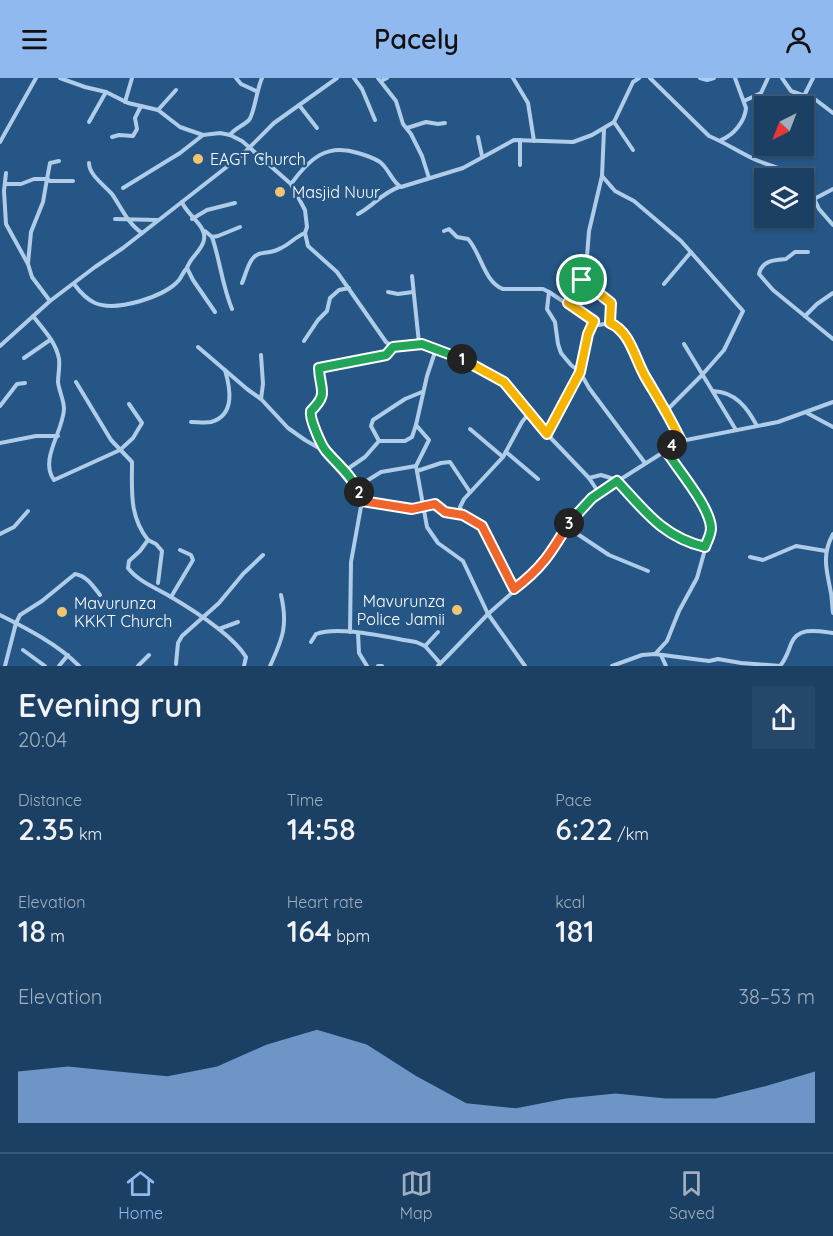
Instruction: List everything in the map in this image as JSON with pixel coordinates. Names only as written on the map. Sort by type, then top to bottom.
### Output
[{"type":"street","points":[[0,142],[36,78]]},
{"type":"street","points":[[60,78],[106,92],[126,102],[158,110],[180,127],[203,135]]},
{"type":"street","points":[[126,102],[132,78]]},
{"type":"street","points":[[236,78],[241,84],[256,91]]},
{"type":"street","points":[[230,135],[249,120],[256,91],[262,78]]},
{"type":"street","points":[[0,346],[50,301],[181,204],[242,155],[274,123],[337,78]]},
{"type":"street","points":[[354,78],[362,89],[375,120]]},
{"type":"street","points":[[387,78],[380,80],[396,101],[406,128],[422,156],[429,178]]},
{"type":"street","points":[[358,214],[368,209],[384,194],[399,187],[463,168],[514,140],[573,142],[604,129],[614,122],[632,80],[639,78]]},
{"type":"street","points":[[650,78],[705,133],[755,160],[783,168]]},
{"type":"street","points":[[700,78],[707,80],[714,78]]},
{"type":"street","points":[[721,140],[728,137],[744,118],[746,108],[735,78]]},
{"type":"street","points":[[744,101],[761,93],[768,78]]},
{"type":"street","points":[[782,78],[791,91],[804,96],[813,78]]},
{"type":"street","points":[[515,79],[528,103],[534,141]]},
{"type":"street","points":[[158,110],[176,90]]},
{"type":"street","points":[[89,122],[106,92]]},
{"type":"street","points":[[814,99],[833,112]]},
{"type":"street","points":[[299,105],[317,128]]},
{"type":"street","points":[[112,137],[133,136],[137,129],[135,118],[141,106]]},
{"type":"street","points":[[406,128],[426,122],[445,123]]},
{"type":"street","points":[[614,122],[633,150]]},
{"type":"street","points":[[568,303],[586,269],[589,231],[602,176],[604,129]]},
{"type":"street","points":[[123,188],[180,153],[203,135],[215,133],[230,135],[250,146],[291,184],[305,210],[307,227],[305,233],[308,246],[334,269],[386,342],[393,347]]},
{"type":"street","points":[[478,137],[482,156]]},
{"type":"street","points":[[520,140],[520,165]]},
{"type":"street","points":[[291,184],[315,159],[335,149],[354,152],[380,162],[399,187]]},
{"type":"street","points":[[28,264],[31,232],[44,202],[50,163],[59,161]]},
{"type":"street","points":[[89,163],[89,168],[142,233]]},
{"type":"street","points":[[6,172],[6,224],[38,286],[50,301]]},
{"type":"street","points":[[602,176],[615,190],[640,206],[691,252],[743,311],[724,350],[667,410]]},
{"type":"street","points":[[5,184],[19,184],[34,179],[73,181]]},
{"type":"street","points":[[833,189],[814,200],[833,225]]},
{"type":"street","points":[[192,219],[207,210],[235,202]]},
{"type":"street","points":[[181,204],[192,219],[212,237],[217,250],[225,293],[232,309]]},
{"type":"street","points":[[115,219],[158,220]]},
{"type":"street","points":[[212,237],[240,227]]},
{"type":"street","points":[[444,231],[449,229],[457,237],[468,238],[497,287],[543,289],[599,325],[610,323],[617,327],[627,339],[646,378],[667,410],[681,441]]},
{"type":"street","points":[[74,284],[84,297],[96,304],[125,305],[146,299],[169,288],[180,279],[203,244],[204,230]]},
{"type":"street","points":[[242,283],[256,255],[275,251],[305,233]]},
{"type":"street","points":[[664,284],[691,252]]},
{"type":"street","points":[[808,252],[795,252],[786,260],[774,259],[762,266],[759,271],[764,282],[833,339]]},
{"type":"street","points":[[187,268],[215,312]]},
{"type":"street","points":[[412,276],[419,343]]},
{"type":"street","points":[[582,280],[611,303],[610,323]]},
{"type":"street","points":[[304,341],[327,311],[330,298],[339,291],[349,288]]},
{"type":"street","points":[[388,292],[398,294],[413,292]]},
{"type":"street","points":[[549,292],[547,309],[554,321],[558,346],[566,360],[580,372],[589,388],[645,463]]},
{"type":"street","points":[[806,316],[817,304],[833,293]]},
{"type":"street","points":[[33,316],[46,332],[59,360],[58,385],[64,404],[62,426],[48,463],[54,480],[120,450],[132,438],[142,424],[129,404]]},
{"type":"street","points":[[547,434],[580,372],[588,334],[594,321]]},
{"type":"street","points":[[24,358],[50,340]]},
{"type":"street","points":[[326,451],[309,415],[312,408],[319,404],[322,396],[319,368],[386,355],[393,347],[419,343],[482,368],[510,387],[547,434],[589,478],[599,493]]},
{"type":"street","points":[[684,344],[736,430]]},
{"type":"street","points":[[198,347],[261,399],[288,428],[326,451],[346,470],[357,487],[362,501],[351,562],[350,632]]},
{"type":"street","points":[[346,470],[365,457],[379,441],[408,440],[413,435],[436,349]]},
{"type":"street","points":[[261,355],[263,384],[261,399]]},
{"type":"street","points":[[191,422],[211,422],[223,415],[230,396],[225,369]]},
{"type":"street","points":[[76,382],[111,440],[132,462],[131,487],[137,526],[148,540],[162,551],[158,583]]},
{"type":"street","points":[[0,405],[17,384],[25,383]]},
{"type":"street","points":[[379,441],[371,426],[372,420],[405,399],[423,391]]},
{"type":"street","points":[[712,391],[732,394],[748,411],[757,426]]},
{"type":"street","points":[[311,642],[313,637],[323,631],[350,632],[416,642],[425,646],[439,664],[514,589],[539,569],[550,556],[579,510],[599,493],[665,449],[681,441],[757,426],[833,402]]},
{"type":"street","points":[[463,515],[460,507],[470,492],[503,457],[530,412]]},
{"type":"street","points":[[806,412],[833,427]]},
{"type":"street","points":[[416,425],[429,440],[417,468],[424,518],[429,532],[438,543],[463,561],[488,614],[525,666]]},
{"type":"street","points":[[470,429],[503,457]]},
{"type":"street","points":[[0,443],[36,436],[58,436]]},
{"type":"street","points":[[658,654],[668,641],[697,578],[710,532],[708,518],[693,489],[665,449]]},
{"type":"street","points":[[506,452],[538,479]]},
{"type":"street","points":[[357,487],[381,472],[417,468],[447,461],[450,462],[470,492]]},
{"type":"street","points":[[589,478],[602,475],[617,481],[668,533],[681,540],[705,547]]},
{"type":"street","points":[[362,501],[412,509],[435,504],[445,512],[463,515],[478,523],[485,530],[514,589]]},
{"type":"street","points":[[0,534],[14,527],[28,511]]},
{"type":"street","points":[[567,526],[584,540],[609,555],[648,571]]},
{"type":"street","points":[[833,534],[826,550],[826,574],[832,592],[833,613]]},
{"type":"street","points":[[148,540],[129,561],[129,567],[137,577],[218,629],[240,648],[246,657],[244,666]]},
{"type":"street","points":[[750,557],[763,560],[796,546],[826,550]]},
{"type":"street","points":[[171,597],[193,560],[190,555],[180,550]]},
{"type":"street","points":[[176,664],[178,643],[182,636],[219,603],[243,574],[263,555]]},
{"type":"street","points":[[5,666],[16,623],[21,614],[42,601],[75,574],[82,576],[100,595]]},
{"type":"street","points":[[270,666],[280,646],[285,622],[281,595]]},
{"type":"street","points":[[0,615],[68,655],[79,666]]},
{"type":"street","points":[[218,629],[238,622]]},
{"type":"street","points":[[612,666],[633,657],[658,654],[708,661],[718,659],[741,663],[783,665],[792,642],[804,632],[811,630],[833,633]]},
{"type":"street","points":[[425,646],[438,632]]},
{"type":"street","points":[[358,633],[359,652],[367,666]]},
{"type":"street","points":[[23,650],[45,666]]},
{"type":"street","points":[[658,654],[666,666]]},
{"type":"street","points":[[59,666],[68,655]]},
{"type":"street","points":[[138,666],[149,655]]},
{"type":"place","name":"EAGT Church","points":[[198,159]]},
{"type":"place","name":"Masjid Nuur","points":[[280,192]]},
{"type":"place","name":"Mavurunza Police Jamii","points":[[457,610]]},
{"type":"place","name":"Mavurunza KKKT Church","points":[[62,612]]},
{"type":"route","points":[[582,280],[611,303],[610,323],[617,327],[627,339],[646,378],[667,410],[681,441],[665,449],[693,489],[711,528],[705,547],[674,537],[662,528],[617,481],[579,510],[550,556],[533,575],[514,589],[485,530],[474,520],[463,515],[445,512],[435,504],[412,509],[362,501],[358,489],[346,470],[326,451],[309,415],[312,408],[319,404],[322,396],[319,368],[386,355],[393,347],[419,343],[482,368],[499,378],[510,387],[547,434],[580,372],[589,330],[594,321],[568,303],[582,280]]}]
